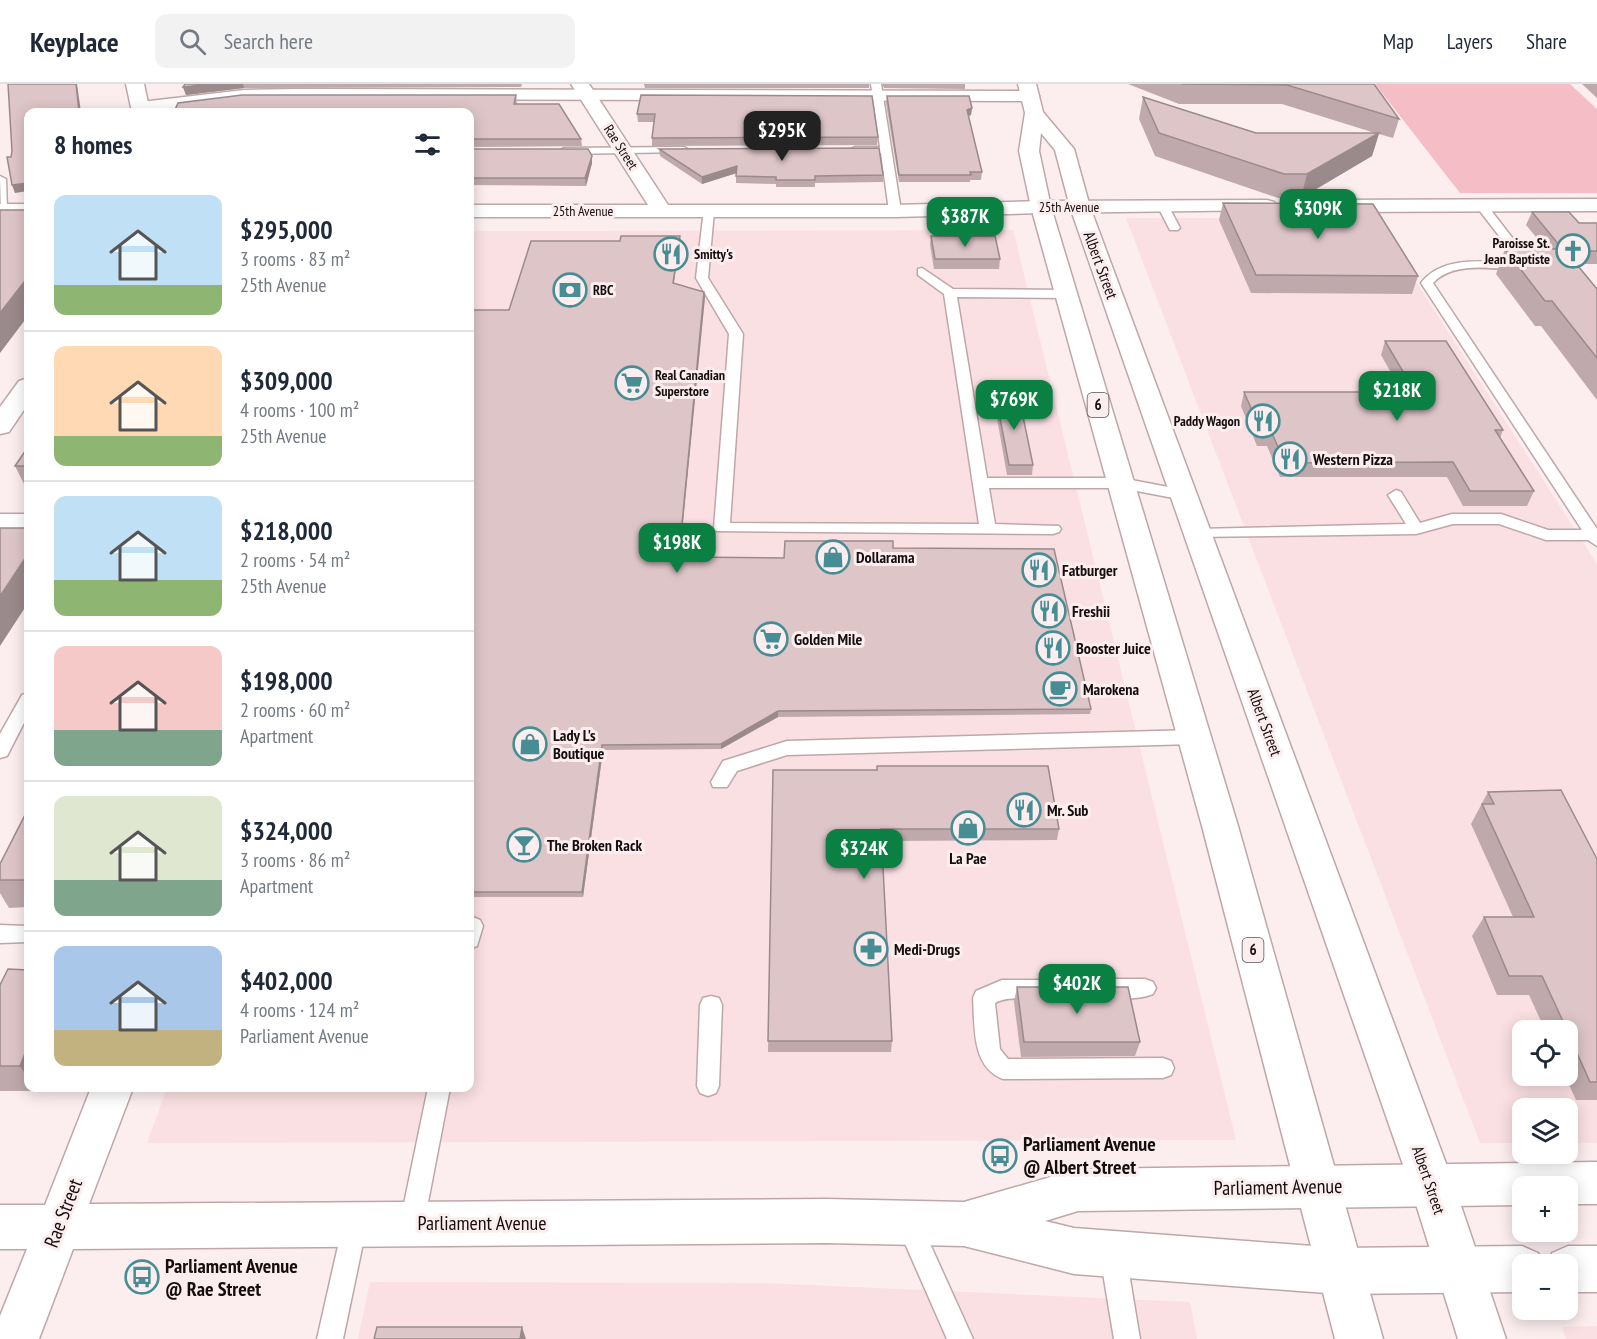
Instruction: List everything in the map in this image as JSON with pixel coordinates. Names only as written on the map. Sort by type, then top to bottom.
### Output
[{"type":"main road","points":[[135,84],[141,108]]},
{"type":"main road","points":[[155,108],[244,95],[584,90],[876,89],[1030,98]]},
{"type":"main road","name":"Rae Street","points":[[584,90],[662,210]]},
{"type":"main road","name":"6","points":[[1030,98],[1029,151],[1041,207],[1195,737],[1359,1339]]},
{"type":"main road","name":"Albert Street","points":[[1030,98],[1064,149],[1080,207],[1432,1185],[1482,1339]]},
{"type":"main road","points":[[1317,206],[1597,205]]},
{"type":"main road","name":"25th Avenue","points":[[474,211],[1293,206]]},
{"type":"main road","points":[[0,426],[24,392]]},
{"type":"main road","points":[[0,523],[24,523]]},
{"type":"main road","name":"Rae Street","points":[[15,1339],[110,1092]]},
{"type":"main road","name":"Parliament Avenue","points":[[964,1224],[1078,1190],[1597,1183]]},
{"type":"main road","name":"Parliament Avenue","points":[[0,1227],[412,1223],[964,1224],[1074,1251],[1340,1271],[1512,1269]]},
{"type":"main road","points":[[1578,1269],[1597,1269]]},
{"type":"lane","points":[[876,89],[895,210]]},
{"type":"lane","points":[[553,151],[695,150]]},
{"type":"lane","points":[[838,150],[885,150]]},
{"type":"lane","points":[[0,179],[8,212]]},
{"type":"lane","points":[[1482,206],[1529,267],[1449,266],[1432,273],[1427,283],[1595,538]]},
{"type":"lane","points":[[1164,207],[1174,228]]},
{"type":"lane","points":[[708,210],[702,278],[736,334],[722,528],[1053,529]]},
{"type":"lane","points":[[922,272],[950,293],[1066,294]]},
{"type":"lane","points":[[950,293],[988,529]]},
{"type":"lane","points":[[981,483],[1121,483],[1184,495]]},
{"type":"lane","points":[[1396,495],[1416,529]]},
{"type":"lane","points":[[1198,534],[1416,529],[1452,519],[1501,519],[1546,535],[1595,538]]},
{"type":"lane","points":[[0,751],[24,706]]},
{"type":"lane","points":[[720,782],[730,766],[787,748],[1195,737]]},
{"type":"lane","points":[[0,934],[24,934]]},
{"type":"lane","points":[[1085,989],[1145,988]]},
{"type":"lane","points":[[1062,989],[1002,989],[984,998],[989,1053],[1003,1069],[1163,1068]]},
{"type":"lane","points":[[708,1086],[711,1005]]},
{"type":"lane","points":[[412,1223],[438,1092]]},
{"type":"lane","points":[[908,1223],[960,1339]]},
{"type":"lane","points":[[330,1339],[355,1224]]},
{"type":"lane","points":[[1113,1254],[1127,1339]]},
{"type":"shaded area","points":[[1375,84],[1570,84],[1597,109],[1597,193],[1460,193]]},
{"type":"shaded area","points":[[1126,218],[1375,218],[1597,564],[1597,1143],[1578,1143],[1578,1098],[1512,1098],[1512,1143],[1480,1143]]},
{"type":"shaded area","points":[[1013,230],[1236,1140],[147,1143],[166,1092],[474,1092],[474,231]]},
{"type":"shaded area","points":[[370,1282],[765,1283],[1190,1302],[1197,1339],[358,1339]]},
{"type":"shaded area","points":[[1597,1326],[1597,1339],[1566,1339],[1562,1327]]},
{"type":"building","points":[[8,84],[76,84],[79,108],[24,108],[24,184],[12,185],[7,157],[11,157]]},
{"type":"building","points":[[185,84],[211,84],[183,87]]},
{"type":"building","points":[[1181,84],[1374,84],[1399,119],[1287,85]]},
{"type":"building","points":[[242,95],[516,95],[514,104],[559,104],[581,139],[474,139],[474,108],[176,108],[178,103]]},
{"type":"building","points":[[641,95],[872,96],[878,137],[652,138],[655,114],[637,114]]},
{"type":"building","points":[[887,96],[969,96],[972,108],[967,110],[982,172],[970,172],[971,175],[899,175]]},
{"type":"building","points":[[1143,97],[1256,133],[1379,133],[1307,174],[1284,174],[1159,133]]},
{"type":"building","points":[[879,148],[883,175],[815,176],[815,180],[776,180],[776,177],[736,176],[737,166],[702,177],[659,149]]},
{"type":"building","points":[[474,149],[588,149],[592,156],[585,178],[474,178]]},
{"type":"building","points":[[1223,203],[1373,204],[1418,276],[1256,275]]},
{"type":"building","points":[[0,210],[24,210],[24,282],[0,313]]},
{"type":"building","points":[[1532,212],[1569,212],[1579,223],[1597,223],[1597,251],[1564,251]]},
{"type":"building","name":"Golden Mile","points":[[621,236],[680,236],[673,283],[704,292],[680,545],[690,545],[689,557],[784,558],[785,541],[893,541],[893,548],[1054,549],[1091,709],[778,711],[721,744],[602,745],[582,892],[474,892],[474,310],[509,310],[531,241],[620,241]]},
{"type":"building","points":[[931,236],[995,236],[1000,259],[935,259]]},
{"type":"building","points":[[1505,249],[1564,249],[1597,289],[1597,358],[1552,301],[1545,301]]},
{"type":"building","points":[[1385,341],[1446,341],[1503,430],[1495,430],[1534,491],[1470,491],[1453,462],[1285,463],[1271,431],[1261,431],[1244,392],[1415,392]]},
{"type":"building","points":[[996,397],[1019,397],[1033,465],[1009,465]]},
{"type":"building","points":[[24,453],[24,466],[15,466]]},
{"type":"building","points":[[0,528],[24,528],[24,560],[0,596]]},
{"type":"building","points":[[877,766],[1048,766],[1059,829],[881,829],[892,1041],[768,1041],[773,770],[877,770]]},
{"type":"building","points":[[1561,790],[1597,859],[1597,1082],[1590,1082],[1578,1055],[1578,1020],[1562,1020],[1542,976],[1509,976],[1484,917],[1534,917],[1482,804],[1494,804],[1488,792]]},
{"type":"building","points":[[24,817],[24,880],[0,880],[0,864]]},
{"type":"building","points":[[8,969],[24,970],[24,1056],[20,1066],[0,1066],[0,985]]},
{"type":"building","points":[[1017,987],[1128,987],[1140,1042],[1024,1042]]},
{"type":"building","points":[[377,1327],[522,1327],[520,1339],[374,1339]]},
{"type":"place","name":"Paroisse St. Jean Baptiste","points":[[1573,251]]},
{"type":"place","name":"Smitty's","points":[[671,254]]},
{"type":"place","name":"RBC","points":[[570,290]]},
{"type":"place","name":"Real Canadian Superstore","points":[[632,383]]},
{"type":"place","name":"Paddy Wagon","points":[[1263,421]]},
{"type":"place","name":"Western Pizza","points":[[1290,459]]},
{"type":"place","name":"Dollarama","points":[[833,557]]},
{"type":"place","name":"Fatburger","points":[[1039,570]]},
{"type":"place","name":"Freshii","points":[[1049,611]]},
{"type":"place","name":"Golden Mile","points":[[771,639]]},
{"type":"place","name":"Booster Juice","points":[[1053,648]]},
{"type":"place","name":"Marokena","points":[[1060,689]]},
{"type":"place","name":"Lady L's Boutique","points":[[530,744]]},
{"type":"place","name":"Mr. Sub","points":[[1024,810]]},
{"type":"place","name":"La Pae","points":[[968,828]]},
{"type":"place","name":"The Broken Rack","points":[[524,845]]},
{"type":"place","name":"Medi-Drugs","points":[[871,949]]},
{"type":"place","name":"Parliament Avenue @ Albert Street","points":[[1000,1156]]},
{"type":"place","name":"Parliament Avenue @ Rae Street","points":[[142,1277]]}]
